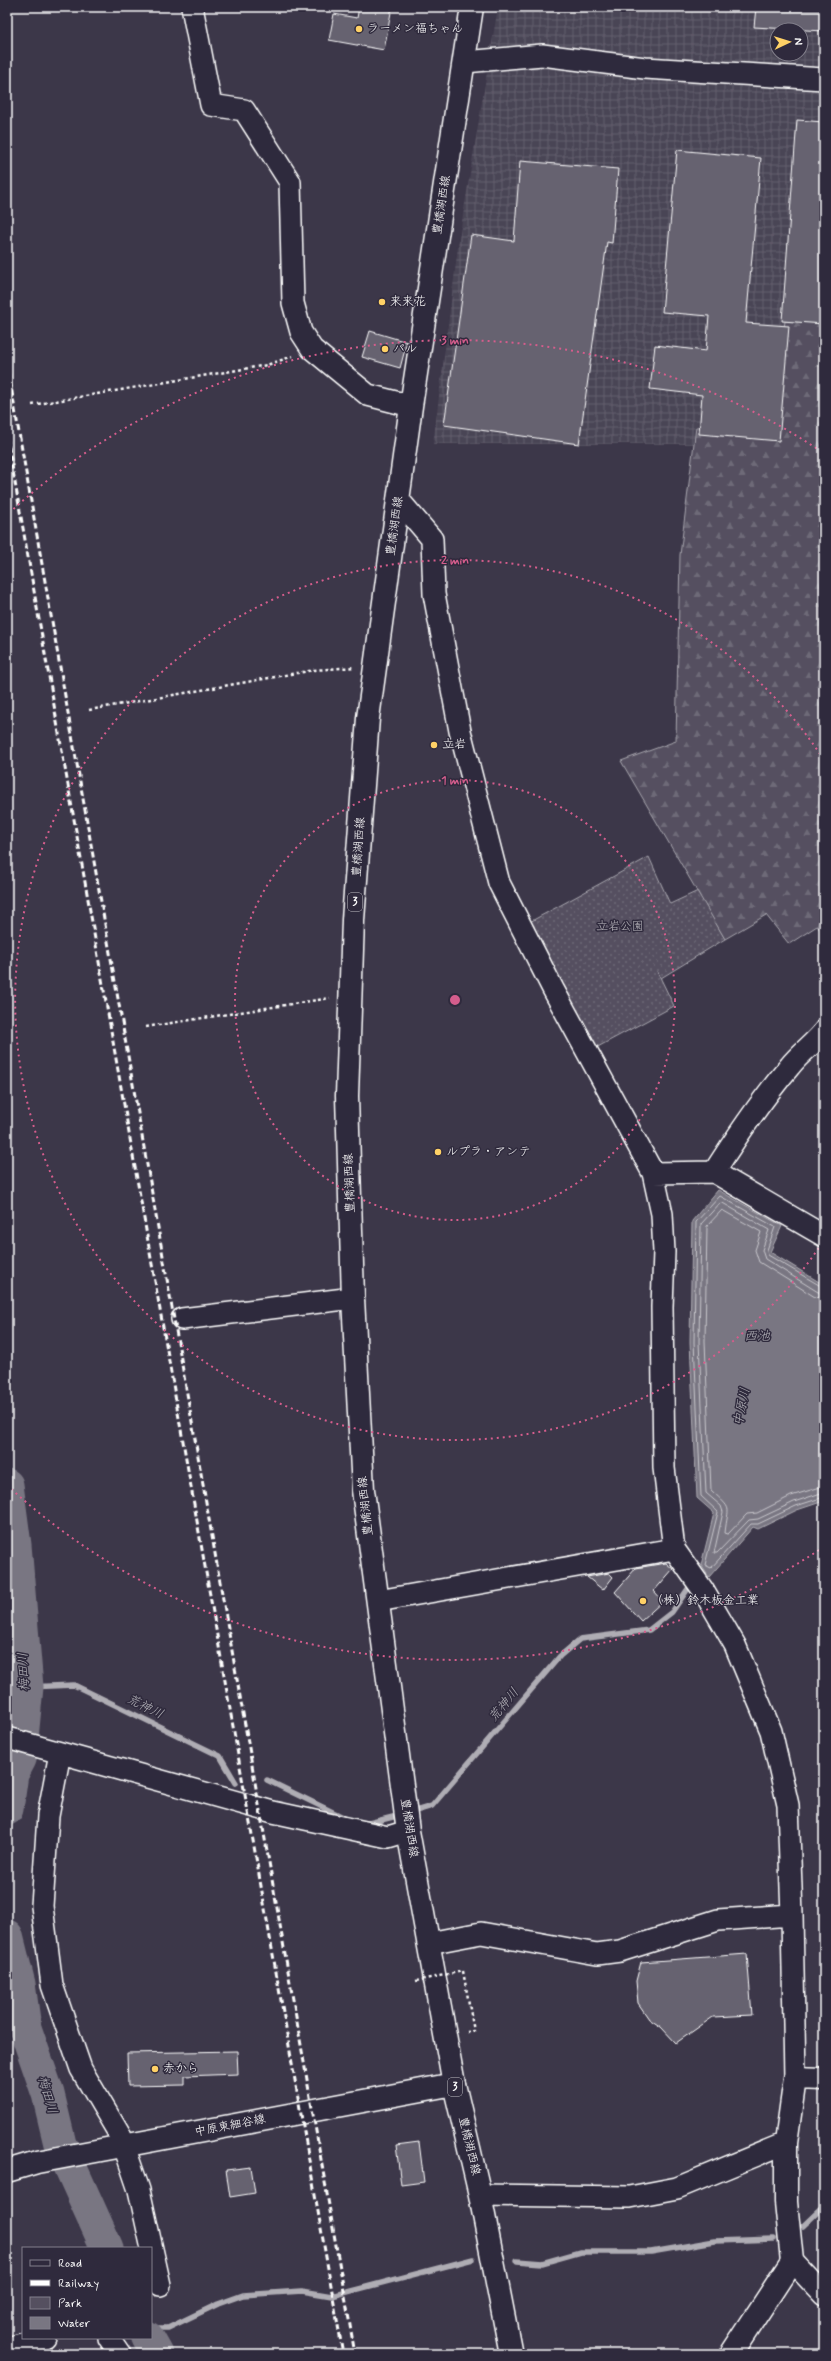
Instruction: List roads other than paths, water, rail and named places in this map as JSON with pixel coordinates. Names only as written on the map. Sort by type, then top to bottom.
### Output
[{"type":"main road","name":"豊橋湖西線","points":[[472,7],[465,62],[411,406],[376,665],[366,757],[353,920],[347,1096],[353,1298],[363,1490],[407,1817],[454,2084],[480,2195],[511,2354]]},
{"type":"main road","points":[[731,2354],[792,2261],[786,2202],[786,2143],[795,2078],[824,2079]]},
{"type":"main road","name":"中原東細谷線","points":[[7,2171],[38,2162],[454,2084]]},
{"type":"street","points":[[192,7],[211,105],[244,110],[290,182],[293,303],[301,332],[312,349],[368,395],[411,406]]},
{"type":"street","points":[[465,62],[542,55],[646,68],[824,79]]},
{"type":"street","points":[[398,498],[432,539],[434,594],[460,732],[499,883],[553,989],[653,1173],[662,1214],[664,1252],[662,1307],[664,1468],[674,1549],[703,1590],[735,1645],[771,1731],[788,1805],[795,2078]]},
{"type":"street","points":[[714,1172],[733,1142],[791,1064],[821,1039]]},
{"type":"street","points":[[653,1173],[714,1172],[824,1236]]},
{"type":"street","points":[[182,1319],[353,1298]]},
{"type":"street","points":[[378,1601],[674,1549]]},
{"type":"street","points":[[7,1738],[273,1812],[372,1834],[388,1837],[407,1817]]},
{"type":"street","points":[[56,1751],[48,1816],[42,1906],[52,1985],[81,2069],[121,2137],[120,2147],[139,2190],[152,2247]]},
{"type":"street","points":[[429,1943],[481,1933],[597,1954],[620,1951],[718,1920],[792,1915]]},
{"type":"street","points":[[480,2195],[630,2197],[677,2188],[786,2143]]},
{"type":"street","points":[[152,2249],[160,2285]]},
{"type":"street","points":[[792,2261],[824,2295]]},
{"type":"street","points":[[7,2348],[41,2339]]},
{"type":"street","points":[[110,2339],[120,2354]]},
{"type":"water","name":"西池","points":[[718,1190],[782,1226],[770,1252],[824,1285],[824,1501],[797,1510],[758,1529],[753,1527],[709,1577],[701,1565],[714,1513],[697,1498],[690,1342],[692,1221]]},
{"type":"waterway","name":"梅田川","points":[[7,1485],[15,1545],[27,1687],[20,1759],[12,1774],[7,1809]]},
{"type":"waterway","name":"荒神川","points":[[409,1813],[432,1806],[560,1656],[580,1639],[649,1630],[672,1612],[692,1583]]},
{"type":"waterway","name":"荒神川","points":[[27,1687],[74,1685],[220,1756],[236,1783]]},
{"type":"waterway","name":"荒神川","points":[[267,1780],[343,1817]]},
{"type":"waterway","name":"荒神川","points":[[365,1824],[401,1815]]},
{"type":"waterway","name":"梅田川","points":[[7,1936],[19,1984],[25,2028],[48,2094],[60,2144],[107,2247]]},
{"type":"waterway","points":[[803,2226],[824,2206]]},
{"type":"waterway","points":[[517,2261],[542,2263],[581,2252],[651,2252],[715,2241],[774,2239]]},
{"type":"waterway","points":[[152,2328],[168,2328],[218,2304],[243,2295],[302,2291],[332,2296],[473,2259]]},
{"type":"waterway","name":"梅田川","points":[[149,2339],[157,2354]]},
{"type":"railway","points":[[7,364],[355,2354]]},
{"type":"railway","points":[[7,437],[343,2354]]},
{"type":"place","name":"ラーメン福ちゃん","points":[[359,29]]},
{"type":"place","name":"来来花","points":[[382,302]]},
{"type":"place","name":"パル","points":[[385,349]]},
{"type":"place","name":"立岩","points":[[434,745]]},
{"type":"place","name":"ルプラ・アンテ","points":[[438,1152]]},
{"type":"place","name":"（株）鈴木板金工業","points":[[643,1601]]},
{"type":"place","name":"赤から","points":[[155,2069]]},
{"type":"park label","name":"立岩公園","points":[[620,927]]},
{"type":"water label","name":"中原川","points":[[742,1407]]}]
